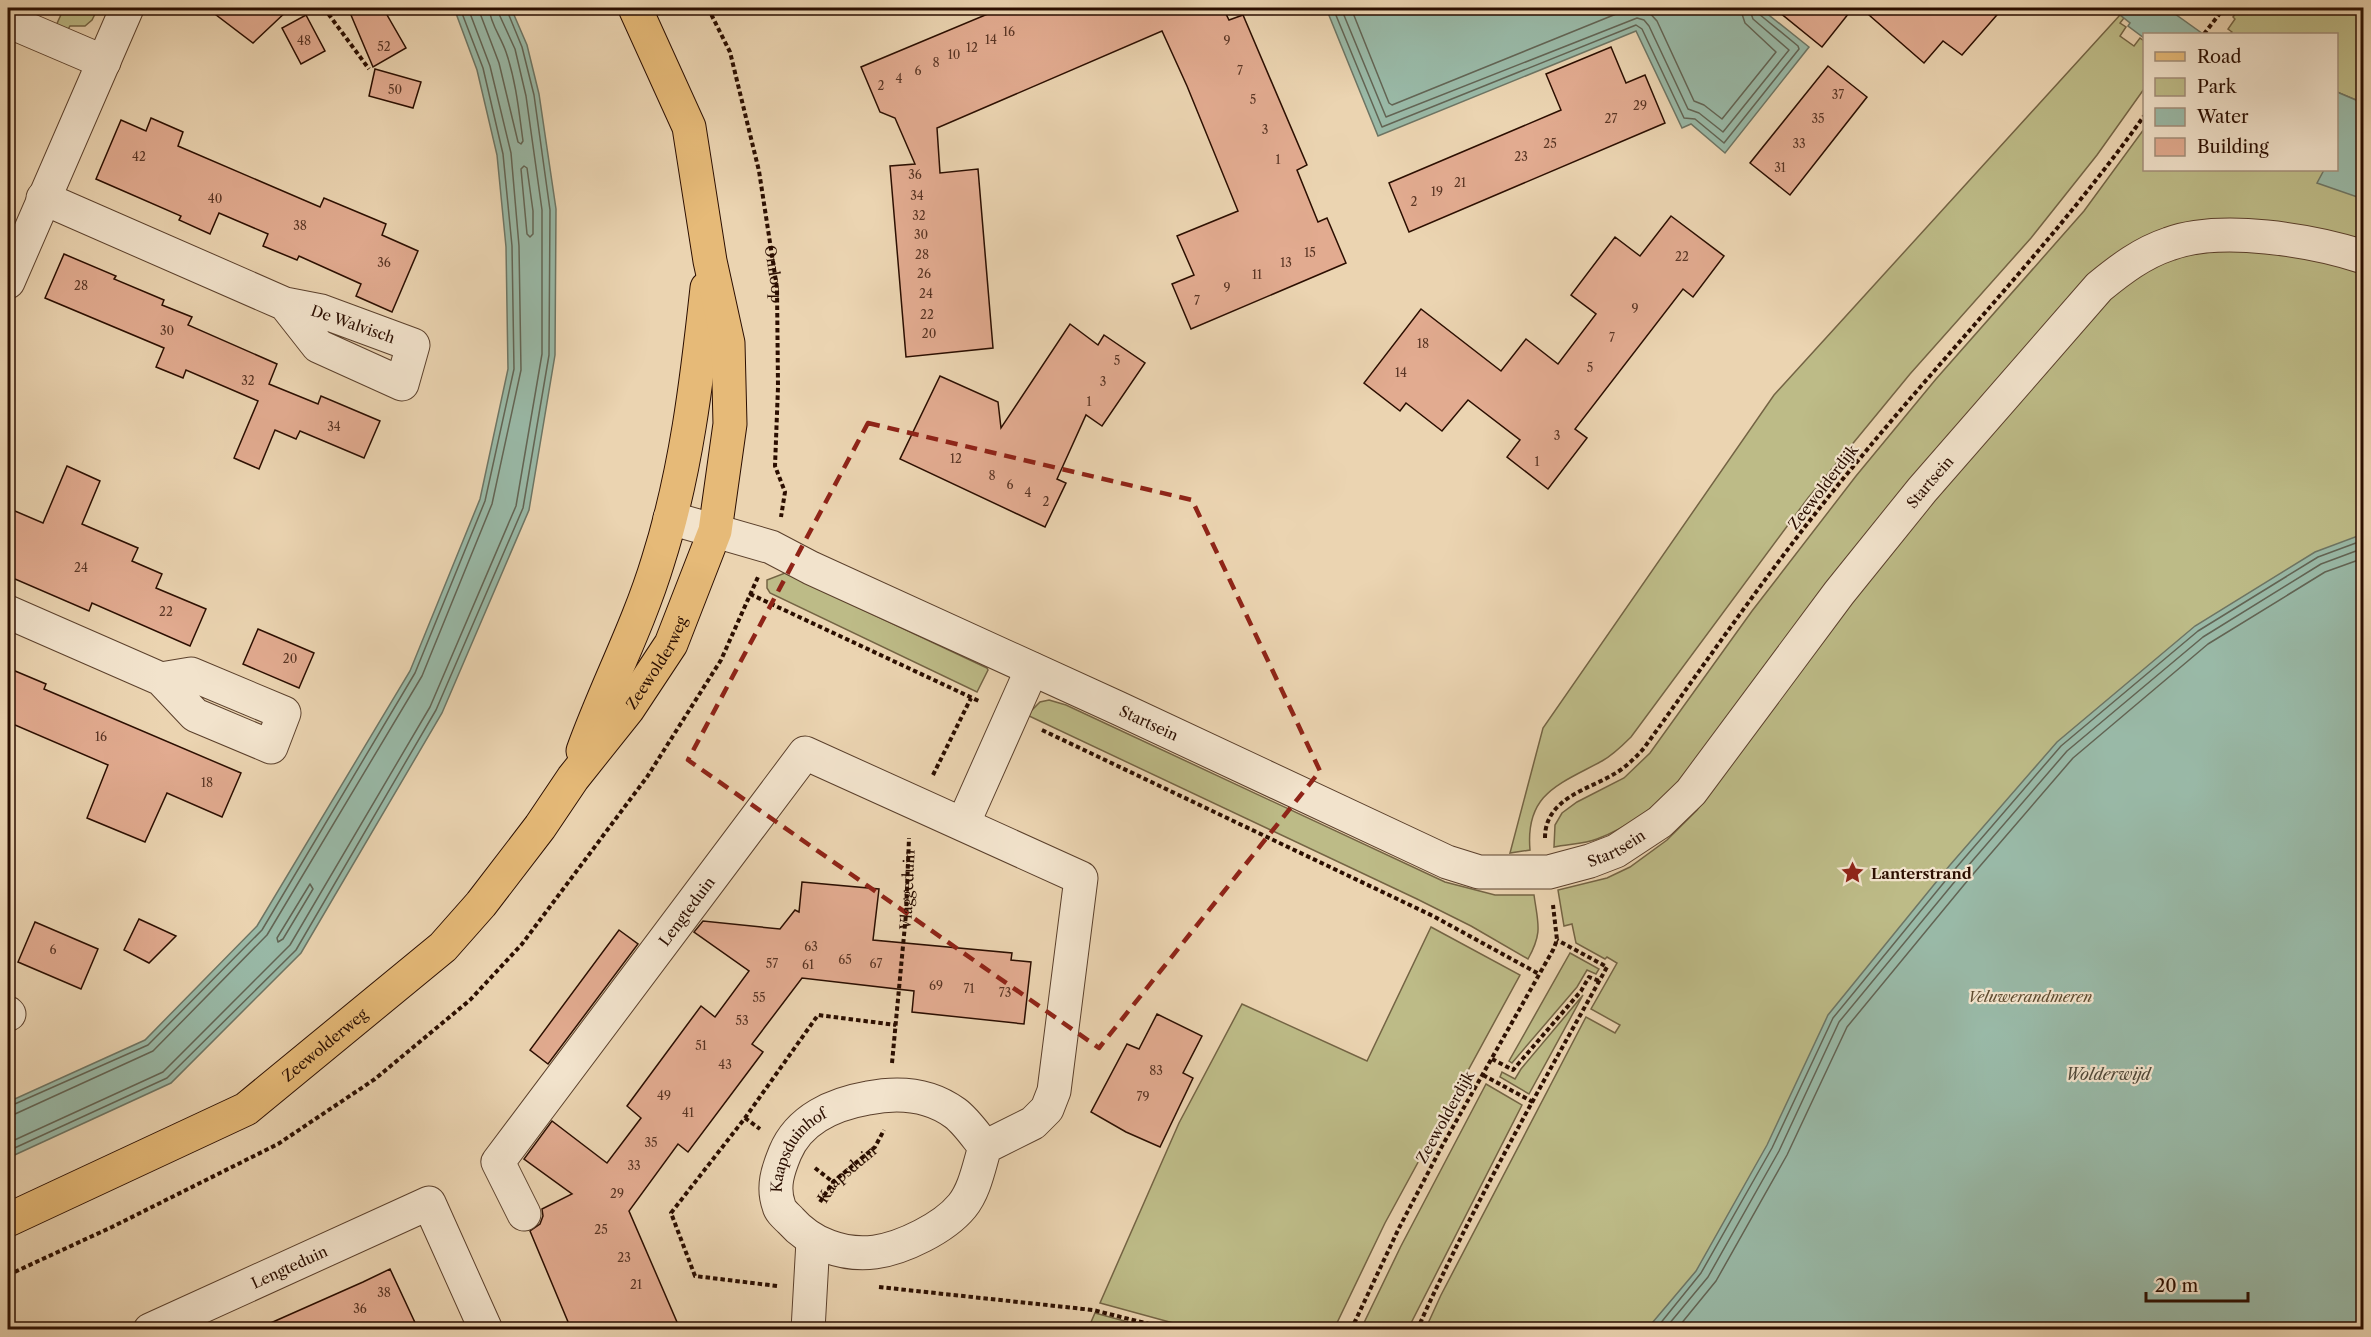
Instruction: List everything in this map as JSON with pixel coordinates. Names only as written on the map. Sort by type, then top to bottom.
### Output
[{"type":"main road","points":[[635,8],[689,127],[710,261],[728,343],[730,412],[715,531]]},
{"type":"main road","points":[[670,518],[689,426],[710,261]]},
{"type":"main road","name":"Zeewolderweg","points":[[573,778],[601,700],[631,636],[658,562],[670,518]]},
{"type":"main road","name":"Zeewolderweg","points":[[8,1220],[246,1109],[443,947],[481,904],[540,827],[573,778],[628,710],[670,644],[715,531]]},
{"type":"street","points":[[8,282],[127,8]]},
{"type":"street","points":[[8,21],[104,62]]},
{"type":"street","points":[[43,198],[285,304]]},
{"type":"street","name":"Startsein","points":[[670,518],[771,547],[811,568],[1447,862],[1479,872],[1549,872],[1616,851],[1660,822],[1691,792],[1839,593],[1922,490],[2099,287],[2121,268],[2144,254],[2170,243],[2213,235],[2275,239],[2316,245],[2364,257]]},
{"type":"street","points":[[8,612],[161,679]]},
{"type":"street","points":[[985,1147],[1033,1123],[1047,1109],[1054,1091],[1081,878],[963,824],[1032,669]]},
{"type":"street","name":"Lengteduin","points":[[524,1214],[498,1162],[805,753],[963,824]]},
{"type":"street","name":"Kaapsduinhof","points":[[889,1094],[923,1097],[955,1113],[985,1147],[973,1187],[962,1206],[919,1238],[875,1252],[837,1251],[813,1241],[795,1226],[779,1207],[775,1183],[787,1148],[796,1132],[828,1109],[852,1101],[889,1094]]},
{"type":"street","name":"Lengteduin","points":[[150,1329],[429,1203],[486,1329]]},
{"type":"street","points":[[808,1329],[813,1241]]},
{"type":"path","points":[[324,8],[369,69]]},
{"type":"path","name":"Omloop","points":[[708,8],[730,52],[759,171],[777,288],[778,387],[775,466],[784,492],[782,514],[771,547]]},
{"type":"path","points":[[2205,33],[2224,8]]},
{"type":"path","name":"Zeewolderdijk","points":[[1549,872],[1545,833],[1554,809],[1573,795],[1618,772],[1644,748],[1837,486],[2063,224],[2143,119]]},
{"type":"path","points":[[750,594],[1433,916],[1539,974]]},
{"type":"path","name":"Vlaggeduin","points":[[889,1094],[906,914],[909,834],[918,804],[971,698]]},
{"type":"path","points":[[1416,1329],[1456,1245],[1607,966],[1557,940],[1555,918]]},
{"type":"path","name":"Zeewolderdijk","points":[[1351,1329],[1399,1228],[1441,1148],[1557,940]]},
{"type":"path","points":[[1492,1059],[1512,1070],[1581,991],[1589,977],[1599,981]]},
{"type":"path","points":[[1483,1075],[1533,1102]]},
{"type":"path","name":"Kaapsduin","points":[[813,1241],[815,1214],[820,1200],[833,1182],[875,1147],[888,1118],[889,1094]]},
{"type":"path","points":[[871,1287],[1094,1310],[1173,1329]]},
{"type":"highlighted area","points":[[868,423],[1192,500],[1320,771],[1099,1048],[688,760]]},
{"type":"green space","points":[[64,8],[98,8],[92,20],[85,26],[70,26],[66,33],[55,28]]},
{"type":"green space","points":[[2236,8],[2363,8],[2363,103],[2338,92],[2338,33],[2231,33],[2228,29],[2238,10]]},
{"type":"green space","points":[[2120,15],[2124,18],[2120,23],[2126,27],[2120,36],[2134,46],[2140,38],[2143,40],[2143,90],[2097,155],[2031,238],[1910,374],[1808,498],[1631,737],[1606,759],[1559,784],[1548,793],[1533,815],[1530,850],[1510,853],[1543,728],[1774,395]]},
{"type":"green space","name":"Veluwerandmeren","points":[[2363,115],[2363,1329],[1425,1330],[1586,1017],[1615,1033],[1620,1025],[1591,1009],[1617,963],[1576,943],[1572,924],[1564,926],[1558,890],[1607,878],[1630,867],[1667,840],[1697,810],[1796,671],[1897,541],[2109,297],[2135,277],[2163,262],[2193,253],[2226,250],[2253,222],[2211,220],[2170,228],[2144,239],[2105,265],[2054,316],[1858,546],[1781,647],[1702,757],[1680,782],[1655,805],[1628,824],[1592,841],[1554,847],[1555,825],[1562,813],[1577,802],[1624,778],[1650,753],[1752,611],[1856,476],[1936,379],[2084,211],[2143,130],[2143,171],[2338,171],[2338,140]]},
{"type":"green space","points":[[785,573],[987,668],[977,692],[770,593],[767,580]]},
{"type":"green space","points":[[1049,700],[1066,705],[1445,882],[1495,895],[1534,895],[1538,935],[1533,950],[1528,959],[1471,926],[1417,899],[1027,715],[1040,702]]},
{"type":"green space","points":[[1431,927],[1520,975],[1385,1223],[1334,1329],[1195,1329],[1100,1303],[1179,1123],[1242,1004],[1367,1061]]},
{"type":"green space","points":[[1570,953],[1599,969],[1596,974],[1587,970],[1577,987],[1512,1063],[1509,1061]]},
{"type":"green space","points":[[1583,995],[1529,1094],[1500,1077],[1502,1072],[1515,1079]]},
{"type":"green space","points":[[1486,1084],[1522,1105],[1408,1329],[1361,1329],[1401,1246]]},
{"type":"green space","points":[[1095,1313],[1154,1329],[1088,1329]]},
{"type":"water","points":[[454,8],[511,8],[527,45],[539,94],[556,209],[555,355],[529,510],[442,713],[301,953],[171,1083],[8,1158],[8,1102],[145,1040],[257,926],[410,671],[480,499],[508,369],[506,247],[497,155],[477,70]]},
{"type":"water","points":[[1326,8],[1760,8],[1809,47],[1725,153],[1691,124],[1682,128],[1636,31],[1378,136]]},
{"type":"water","points":[[2098,8],[2170,8],[2202,33],[2143,33],[2143,37],[2128,26],[2130,23],[2120,15]]},
{"type":"water","points":[[2338,92],[2363,103],[2363,199],[2317,183],[2323,171],[2338,171]]},
{"type":"water","name":"Wolderwijd","points":[[2363,534],[2363,1329],[1647,1329],[1696,1271],[1767,1145],[1828,1015],[1950,865],[2057,742],[2195,626],[2315,552]]},
{"type":"building","points":[[207,8],[290,8],[253,43]]},
{"type":"building","points":[[348,8],[383,8],[406,48],[373,67]]},
{"type":"building","points":[[1002,8],[1223,8],[1229,20],[1243,15],[1307,165],[1297,170],[1318,222],[1327,218],[1346,263],[1191,329],[1172,284],[1194,275],[1177,236],[1238,211],[1162,31],[937,128],[940,173],[978,169],[993,348],[906,357],[890,166],[915,164],[895,118],[880,112],[861,67]]},
{"type":"building","points":[[1774,8],[1853,8],[1822,47]]},
{"type":"building","points":[[1861,8],[2003,8],[1962,55],[1943,41],[1924,63]]},
{"type":"building","points":[[306,15],[325,51],[301,64],[282,28]]},
{"type":"building","points":[[1611,47],[1626,83],[1645,75],[1665,123],[1409,232],[1389,183],[1561,110],[1546,74]]},
{"type":"building","points":[[1828,66],[1867,97],[1790,195],[1750,163]]},
{"type":"building","points":[[375,69],[421,82],[413,108],[369,96]]},
{"type":"building","points":[[151,118],[183,132],[178,146],[320,207],[324,198],[386,224],[382,235],[418,251],[392,312],[356,296],[361,284],[299,256],[297,260],[263,246],[268,234],[219,213],[210,234],[179,220],[181,216],[96,179],[121,120],[146,131]]},
{"type":"building","points":[[1671,216],[1724,256],[1693,297],[1683,289],[1575,429],[1587,438],[1548,489],[1507,457],[1520,440],[1468,400],[1442,431],[1406,403],[1400,411],[1364,383],[1421,309],[1501,371],[1526,339],[1558,364],[1596,314],[1571,295],[1615,237],[1640,256]]},
{"type":"building","points":[[64,254],[116,276],[114,279],[164,300],[162,305],[192,317],[188,325],[277,364],[269,384],[318,404],[321,396],[380,421],[364,458],[300,431],[296,439],[275,430],[259,469],[234,458],[258,401],[186,370],[183,378],[156,367],[164,348],[45,298]]},
{"type":"building","points":[[1070,324],[1098,345],[1104,335],[1145,363],[1102,426],[1086,415],[1057,479],[1066,483],[1045,527],[900,459],[940,376],[998,402],[1001,428]]},
{"type":"building","points":[[67,466],[100,481],[82,524],[138,548],[132,561],[162,574],[156,588],[206,609],[190,646],[92,603],[89,611],[8,576],[8,508],[43,523]]},
{"type":"building","points":[[258,629],[314,653],[299,688],[243,664]]},
{"type":"building","points":[[8,668],[46,684],[44,689],[241,773],[222,817],[167,793],[145,842],[87,818],[108,765],[8,722]]},
{"type":"building","points":[[802,882],[879,889],[873,940],[1012,953],[1011,960],[1031,962],[1024,1024],[912,1012],[914,991],[802,978],[752,1044],[763,1052],[688,1152],[678,1144],[629,1211],[680,1329],[571,1329],[530,1231],[540,1224],[543,1216],[542,1209],[572,1194],[524,1159],[552,1121],[607,1163],[641,1118],[627,1106],[701,1006],[715,1017],[749,971],[694,932],[703,921],[780,929],[795,910],[799,912]]},
{"type":"building","points":[[139,919],[176,936],[149,963],[124,950]]},
{"type":"building","points":[[35,922],[98,949],[81,989],[18,962]]},
{"type":"building","points":[[619,930],[638,944],[548,1064],[530,1050]]},
{"type":"building","points":[[1157,1014],[1202,1036],[1183,1073],[1193,1078],[1160,1147],[1126,1132],[1091,1112],[1127,1044],[1139,1049]]},
{"type":"building","points":[[390,1269],[418,1329],[257,1329],[363,1282]]},
{"type":"place","name":"Lanterstrand","points":[[1853,873]]}]
